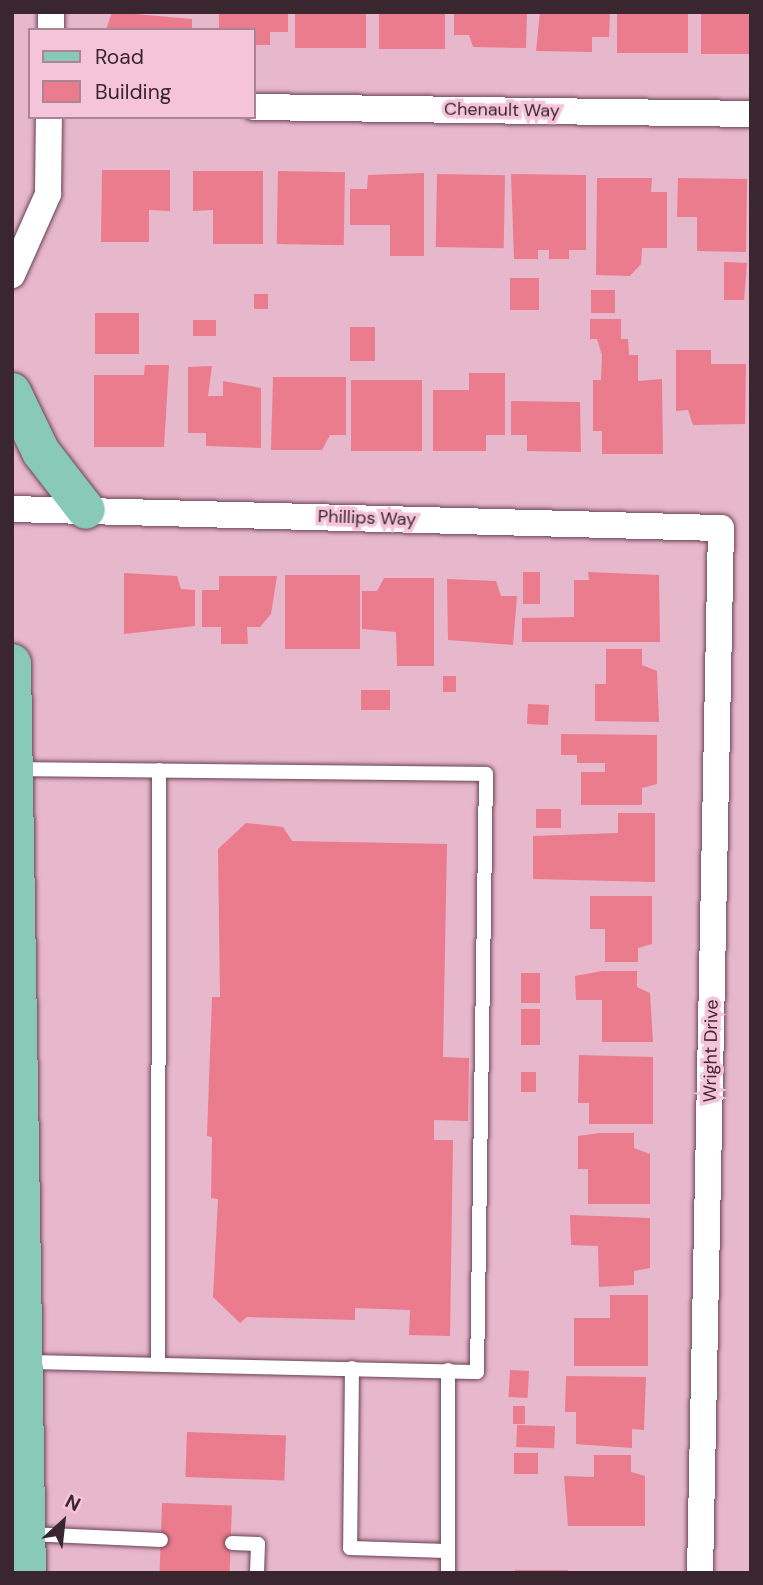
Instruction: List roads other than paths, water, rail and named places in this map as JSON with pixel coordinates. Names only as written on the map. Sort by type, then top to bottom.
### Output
[{"type":"main road","points":[[12,392],[41,452],[86,510]]},
{"type":"main road","points":[[12,663],[27,1573]]},
{"type":"street","name":"Chenault Way","points":[[256,107],[751,114]]},
{"type":"street","points":[[12,275],[48,194],[49,119]]},
{"type":"street","name":"Phillips Way","points":[[12,509],[721,528]]},
{"type":"street","name":"Wright Drive","points":[[700,1573],[721,528]]},
{"type":"lane","points":[[15,769],[486,774],[477,1372],[158,1362],[25,1362]]},
{"type":"lane","points":[[158,1362],[159,770]]},
{"type":"lane","points":[[352,1368],[350,1548],[447,1551]]},
{"type":"lane","points":[[448,1370],[448,1573]]},
{"type":"lane","points":[[27,1534],[161,1540]]},
{"type":"lane","points":[[232,1543],[258,1544],[257,1573]]}]
